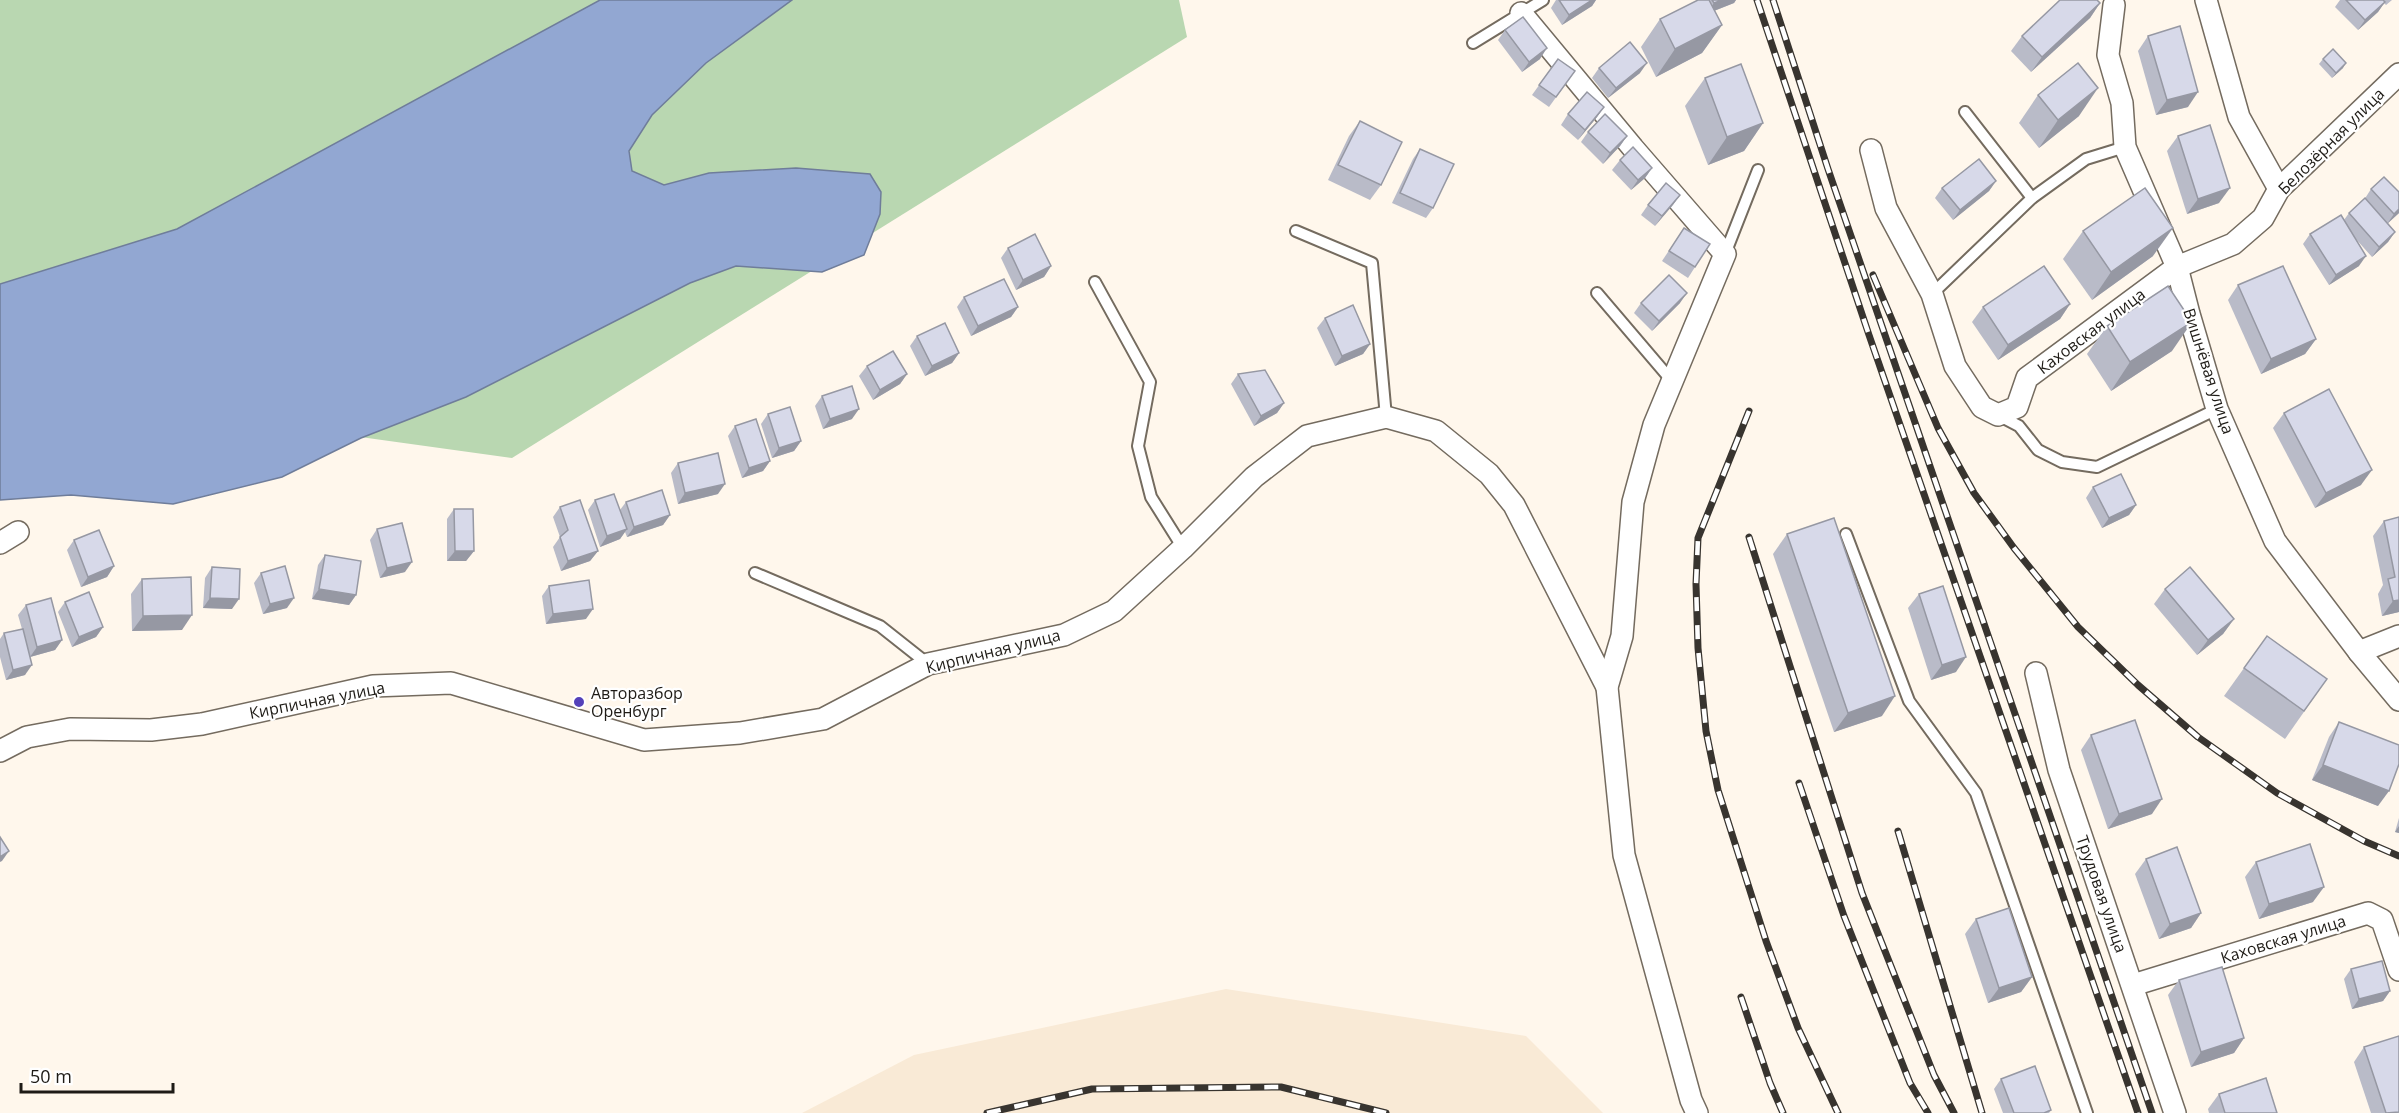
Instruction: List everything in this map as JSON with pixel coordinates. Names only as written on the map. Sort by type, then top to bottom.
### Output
[{"type":"street","points":[[2206,0],[2239,117],[2279,189]]},
{"type":"street","name":"Вишнёвая улица","points":[[2114,5],[2108,55],[2122,103],[2125,147],[2177,267],[2217,409],[2275,541],[2359,652],[2399,700]]},
{"type":"street","points":[[1521,13],[1725,254],[1654,425],[1633,502],[1622,636],[1607,687],[1624,855],[1691,1100],[1697,1113]]},
{"type":"street","name":"Белозёрная улица","points":[[2177,267],[2234,244],[2263,218],[2279,189],[2399,74]]},
{"type":"street","points":[[1870,150],[1886,208],[1932,294],[1954,366],[1982,407],[1998,415]]},
{"type":"street","name":"Каховская улица","points":[[1998,415],[2017,407],[2027,378],[2177,267]]},
{"type":"street","name":"Кирпичная улица","points":[[0,751],[27,737],[70,729],[152,730],[202,724],[373,686],[451,683],[644,740],[740,733],[822,719],[928,664],[1064,635],[1114,610],[1183,548],[1254,477],[1307,436],[1386,417],[1436,431],[1489,474],[1514,505],[1607,687]]},
{"type":"street","points":[[0,543],[18,532]]},
{"type":"street","points":[[2359,652],[2399,636]]},
{"type":"street","name":"Трудовая улица","points":[[2036,673],[2059,770],[2175,1113]]},
{"type":"street","name":"Каховская улица","points":[[2133,984],[2368,913],[2382,920],[2399,970]]},
{"type":"lane","points":[[1473,44],[1543,0]]},
{"type":"lane","points":[[1965,112],[2032,198]]},
{"type":"lane","points":[[1932,294],[2032,198],[2086,159],[2125,147]]},
{"type":"lane","points":[[1725,254],[1758,170]]},
{"type":"lane","points":[[1296,231],[1372,263],[1386,417]]},
{"type":"lane","points":[[1095,282],[1150,382],[1138,446],[1152,497],[1183,548]]},
{"type":"lane","points":[[1597,293],[1672,381]]},
{"type":"lane","points":[[1998,415],[2019,426],[2038,450],[2062,462],[2097,466],[2217,409]]},
{"type":"lane","points":[[1846,534],[1909,701],[1976,793],[2088,1113]]},
{"type":"lane","points":[[755,573],[880,626],[928,664]]},
{"type":"shaded area","points":[[1226,989],[1526,1036],[1603,1113],[802,1113],[914,1055]]},
{"type":"green space","points":[[0,0],[1179,0],[1187,37],[512,458],[0,387]]},
{"type":"water","points":[[600,0],[792,0],[706,63],[652,115],[629,151],[632,171],[664,185],[709,173],[796,168],[870,174],[881,192],[880,214],[864,255],[822,272],[736,266],[690,283],[466,397],[361,438],[282,477],[173,504],[71,495],[0,500],[0,284],[177,229]]},
{"type":"building","points":[[1559,0],[1592,0],[1569,15]]},
{"type":"building","points":[[1698,0],[1709,0],[1722,25],[1675,49],[1660,19]]},
{"type":"building","points":[[2060,0],[2097,0],[2100,3],[2042,57],[2022,36]]},
{"type":"building","points":[[2346,0],[2383,0],[2385,2],[2365,20]]},
{"type":"building","points":[[1523,17],[1547,48],[1529,62],[1505,30]]},
{"type":"building","points":[[2180,26],[2198,92],[2167,100],[2148,36]]},
{"type":"building","points":[[1630,42],[1647,63],[1616,88],[1599,68]]},
{"type":"building","points":[[2333,49],[2346,63],[2336,73],[2323,59]]},
{"type":"building","points":[[1558,59],[1575,71],[1556,97],[1539,85]]},
{"type":"building","points":[[2078,63],[2098,88],[2058,120],[2038,95]]},
{"type":"building","points":[[1741,64],[1763,123],[1727,137],[1705,78]]},
{"type":"building","points":[[1587,92],[1604,107],[1585,130],[1568,114]]},
{"type":"building","points":[[1605,114],[1627,136],[1610,153],[1588,132]]},
{"type":"building","points":[[1360,121],[1402,142],[1381,185],[1338,165]]},
{"type":"building","points":[[2210,125],[2230,188],[2198,199],[2178,136]]},
{"type":"building","points":[[1633,147],[1652,168],[1638,180],[1620,160]]},
{"type":"building","points":[[1420,149],[1454,164],[1433,208],[1400,193]]},
{"type":"building","points":[[1979,159],[1996,181],[1960,210],[1942,188]]},
{"type":"building","points":[[2384,177],[2399,192],[2399,209],[2394,214],[2371,189]]},
{"type":"building","points":[[1666,183],[1680,195],[1662,216],[1648,205]]},
{"type":"building","points":[[2145,188],[2173,228],[2111,272],[2083,231]]},
{"type":"building","points":[[2365,198],[2395,232],[2379,247],[2349,213]]},
{"type":"building","points":[[2341,215],[2366,256],[2336,275],[2310,234]]},
{"type":"building","points":[[1684,228],[1710,244],[1695,267],[1669,251]]},
{"type":"building","points":[[1035,234],[1051,266],[1023,280],[1008,248]]},
{"type":"building","points":[[2044,266],[2070,304],[2008,345],[1983,307]]},
{"type":"building","points":[[2283,266],[2316,339],[2271,359],[2238,285]]},
{"type":"building","points":[[1669,275],[1687,293],[1659,321],[1641,303]]},
{"type":"building","points":[[1004,279],[1018,307],[978,326],[964,297]]},
{"type":"building","points":[[2168,286],[2192,322],[2130,362],[2107,326]]},
{"type":"building","points":[[1353,305],[1370,344],[1342,356],[1325,318]]},
{"type":"building","points":[[945,323],[959,353],[932,366],[917,336]]},
{"type":"building","points":[[893,351],[907,374],[880,390],[867,366]]},
{"type":"building","points":[[1265,370],[1284,403],[1261,416],[1238,374]]},
{"type":"building","points":[[852,386],[859,409],[830,419],[822,396]]},
{"type":"building","points":[[2329,389],[2372,470],[2326,493],[2284,413]]},
{"type":"building","points":[[790,407],[801,441],[779,448],[768,414]]},
{"type":"building","points":[[756,419],[770,461],[749,468],[735,426]]},
{"type":"building","points":[[718,453],[725,484],[685,493],[678,463]]},
{"type":"building","points":[[2121,474],[2136,505],[2109,518],[2093,487]]},
{"type":"building","points":[[662,490],[670,515],[634,527],[626,502]]},
{"type":"building","points":[[614,494],[627,529],[607,536],[595,500]]},
{"type":"building","points":[[580,500],[598,551],[568,561],[560,537],[568,530],[560,507]]},
{"type":"building","points":[[454,509],[473,509],[474,551],[455,551]]},
{"type":"building","points":[[2399,517],[2399,600],[2393,601],[2388,579],[2395,577],[2384,521]]},
{"type":"building","points":[[1834,518],[1895,696],[1848,713],[1787,534]]},
{"type":"building","points":[[402,523],[412,562],[387,568],[377,529]]},
{"type":"building","points":[[99,530],[114,566],[88,577],[74,540]]},
{"type":"building","points":[[325,555],[361,561],[356,595],[319,589]]},
{"type":"building","points":[[285,566],[294,598],[270,604],[261,573]]},
{"type":"building","points":[[212,567],[240,569],[239,599],[210,598]]},
{"type":"building","points":[[2190,567],[2234,619],[2208,640],[2165,589]]},
{"type":"building","points":[[191,577],[192,615],[143,616],[142,579]]},
{"type":"building","points":[[589,580],[593,609],[553,614],[549,586]]},
{"type":"building","points":[[1943,586],[1966,657],[1942,665],[1919,594]]},
{"type":"building","points":[[89,592],[103,627],[79,637],[65,602]]},
{"type":"building","points":[[51,598],[62,640],[37,647],[26,605]]},
{"type":"building","points":[[23,629],[32,665],[13,670],[4,633]]},
{"type":"building","points":[[2267,636],[2327,679],[2304,711],[2244,668]]},
{"type":"building","points":[[2135,720],[2162,799],[2119,814],[2091,735]]},
{"type":"building","points":[[2339,722],[2399,745],[2399,764],[2389,791],[2323,765]]},
{"type":"building","points":[[0,837],[9,851],[0,857]]},
{"type":"building","points":[[2310,844],[2324,887],[2269,904],[2256,862]]},
{"type":"building","points":[[2177,847],[2201,913],[2170,924],[2146,859]]},
{"type":"building","points":[[2009,908],[2032,977],[1999,988],[1976,919]]},
{"type":"building","points":[[2382,961],[2390,991],[2359,999],[2351,969]]},
{"type":"building","points":[[2222,967],[2244,1038],[2201,1052],[2179,980]]},
{"type":"building","points":[[2399,1036],[2399,1112],[2386,1113],[2364,1047]]},
{"type":"building","points":[[2035,1066],[2051,1110],[2044,1113],[2014,1113],[2001,1079]]},
{"type":"building","points":[[2266,1078],[2277,1113],[2225,1113],[2219,1094]]},
{"type":"railway","points":[[1757,0],[1869,335],[2138,1113]]},
{"type":"railway","points":[[1773,0],[1828,169],[2152,1113]]},
{"type":"railway","points":[[1873,275],[1938,428],[1974,493],[2014,548],[2078,627],[2138,685],[2198,737],[2277,793],[2364,841],[2399,856]]},
{"type":"railway","points":[[1749,411],[1698,538],[1696,584],[1698,648],[1706,731],[1718,790],[1766,941],[1798,1028],[1838,1113]]},
{"type":"railway","points":[[1749,537],[1862,893],[1934,1075],[1954,1113]]},
{"type":"railway","points":[[1799,783],[1844,916],[1910,1083],[1928,1113]]},
{"type":"railway","points":[[1898,831],[1982,1113]]},
{"type":"railway","points":[[1741,997],[1770,1083],[1783,1113]]},
{"type":"railway","points":[[987,1113],[1092,1089],[1281,1087],[1386,1113]]},
{"type":"place","name":"Авторазбор Оренбург","points":[[579,702]]}]
